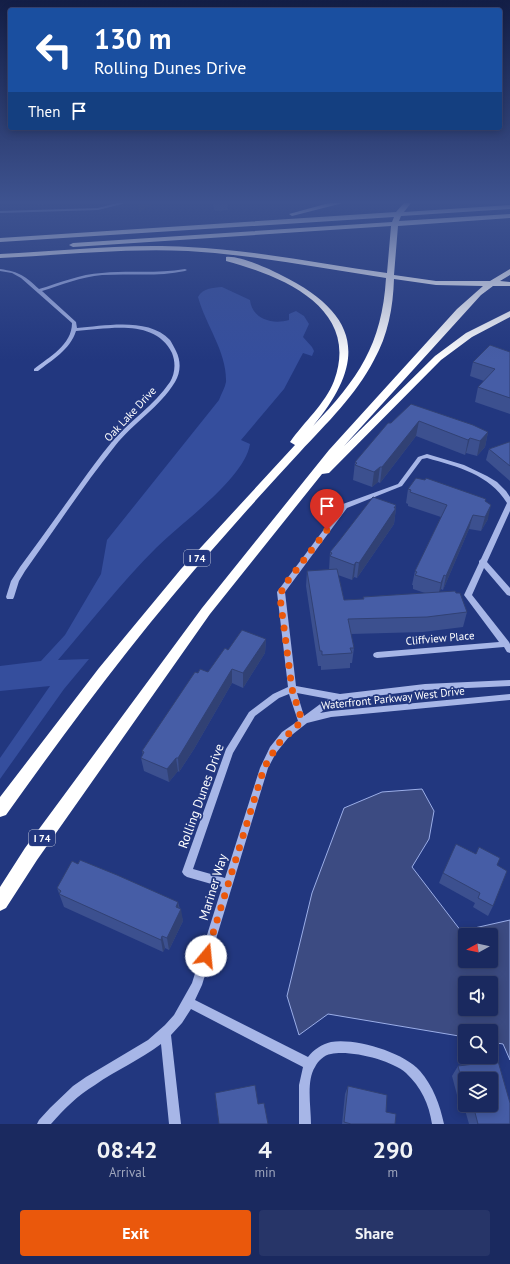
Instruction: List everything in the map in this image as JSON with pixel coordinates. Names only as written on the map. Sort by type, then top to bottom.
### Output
[{"type":"highway","points":[[0,256],[11,255]]},
{"type":"highway","points":[[208,255],[237,261],[266,270],[293,282],[329,311],[338,325],[343,340],[344,358],[340,379],[334,391],[245,505]]},
{"type":"highway","points":[[246,255],[436,283],[510,284]]},
{"type":"highway","name":"I 74","points":[[0,810],[108,666],[176,583],[245,505],[329,416],[357,380],[381,334],[389,301],[392,255]]},
{"type":"highway","name":"I 74","points":[[0,902],[36,847],[201,617],[306,488],[333,452],[449,322],[478,293],[509,271]]},
{"type":"highway","points":[[306,488],[342,455],[438,358],[453,346],[510,314]]},
{"type":"highway","points":[[478,331],[510,318]]},
{"type":"street","points":[[0,270],[18,274],[71,319],[75,330],[72,338],[67,344],[36,370]]},
{"type":"street","points":[[38,291],[96,275],[155,275],[170,274],[185,270]]},
{"type":"street","name":"Oak Lake Drive","points":[[10,597],[15,581],[22,569],[113,444],[133,421],[168,388],[177,371],[177,357],[171,344],[156,332],[126,327],[75,330]]},
{"type":"street","points":[[302,721],[292,689],[280,597],[283,587],[345,506],[400,485],[420,458],[427,456],[482,475],[507,496],[510,503],[482,561],[468,596],[508,647]]},
{"type":"street","points":[[482,561],[510,593]]},
{"type":"street","name":"Cliffview Place","points":[[377,655],[508,647]]},
{"type":"street","name":"Waterfront Parkway West Drive","points":[[302,721],[326,704],[340,697],[425,687],[510,683]]},
{"type":"street","points":[[292,689],[340,697]]},
{"type":"street","name":"Rolling Dunes Drive","points":[[228,884],[187,872],[229,752],[252,714],[276,696],[292,689]]},
{"type":"street","name":"Waterfront Parkway West Drive","points":[[302,721],[331,714],[510,697]]},
{"type":"street","name":"Mariner Way","points":[[43,1124],[74,1092],[153,1042],[165,1032],[178,1018],[189,1002],[197,985],[264,768],[278,744],[302,721]]},
{"type":"street","points":[[189,1002],[310,1064]]},
{"type":"street","points":[[165,1032],[175,1124]]},
{"type":"street","points":[[305,1124],[305,1078],[310,1064],[319,1054],[327,1049],[342,1048],[380,1053],[402,1063],[416,1075],[428,1090],[435,1109],[438,1124]]},
{"type":"shaded area","points":[[222,287],[250,300],[255,312],[264,319],[276,322],[289,320],[289,314],[296,311],[304,316],[309,324],[303,337],[314,351],[312,356],[303,353],[284,389],[241,440],[250,444],[246,457],[237,471],[225,485],[143,561],[58,660],[89,659],[64,689],[0,779],[0,758],[50,686],[0,691],[0,666],[41,661],[65,635],[101,574],[107,540],[219,400],[226,382],[223,360],[198,297],[205,290]]},
{"type":"shaded area","points":[[422,789],[434,811],[429,839],[412,867],[459,928],[458,968],[498,968],[498,928],[474,928],[510,920],[510,1060],[503,1044],[498,1043],[498,1024],[458,1024],[458,1036],[328,1014],[299,1035],[287,996],[312,893],[344,808],[382,792]]},
{"type":"building","points":[[490,345],[510,352],[510,398],[478,387],[495,369],[473,362]]},
{"type":"building","points":[[411,404],[473,425],[488,432],[480,441],[470,438],[468,440],[419,421],[382,467],[374,472],[355,465],[357,463],[355,462],[388,423],[391,423]]},
{"type":"building","points":[[510,442],[510,466],[489,449]]},
{"type":"building","points":[[416,478],[425,480],[426,478],[486,499],[485,501],[491,505],[485,517],[473,515],[446,576],[444,575],[441,583],[415,575],[417,572],[415,571],[447,505],[410,492],[411,490],[408,489]]},
{"type":"building","points":[[373,497],[396,505],[394,508],[396,508],[359,563],[356,562],[354,565],[330,556],[332,553],[330,552]]},
{"type":"building","points":[[337,569],[344,600],[364,599],[363,597],[455,591],[456,593],[460,593],[467,612],[427,617],[348,619],[354,648],[350,648],[352,653],[322,655],[322,651],[320,651],[307,571]]},
{"type":"building","points":[[242,630],[266,639],[243,673],[232,669],[178,758],[176,758],[167,769],[141,758],[144,752],[142,751],[195,672],[198,673],[200,669],[208,672],[225,648],[228,650]]},
{"type":"building","points":[[456,844],[476,854],[479,847],[500,858],[497,865],[507,871],[493,906],[478,898],[480,893],[443,873]]},
{"type":"building","points":[[80,860],[178,902],[176,907],[181,909],[167,938],[162,936],[161,940],[59,894],[61,891],[57,888],[72,861],[78,864]]},
{"type":"building","points":[[498,1061],[510,1103],[510,1124],[478,1124],[475,1112],[498,1112],[498,1072],[460,1072],[458,1066],[498,1064]]},
{"type":"building","points":[[255,1085],[258,1104],[264,1103],[268,1124],[219,1124],[215,1093]]},
{"type":"building","points":[[348,1086],[387,1095],[386,1112],[396,1114],[395,1124],[351,1124],[344,1122]]},
{"type":"route","points":[[206,956],[264,768],[273,750],[285,735],[302,721],[292,689],[280,597],[283,587],[327,530]]}]
